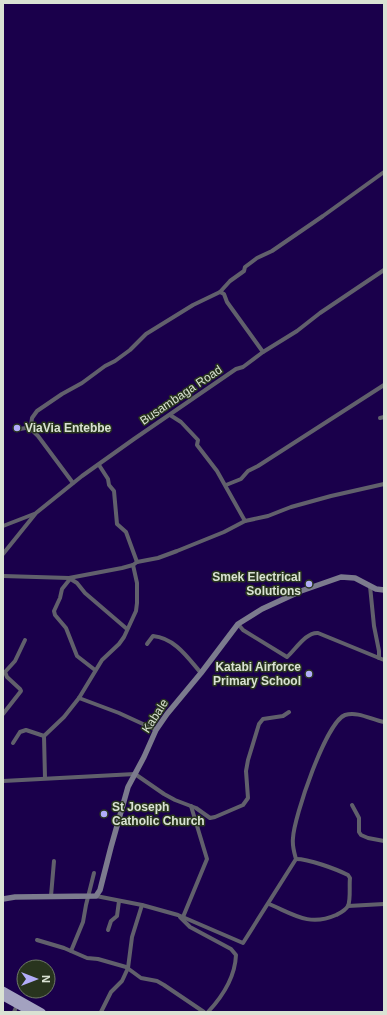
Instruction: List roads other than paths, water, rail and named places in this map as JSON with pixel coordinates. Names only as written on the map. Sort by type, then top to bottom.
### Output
[{"type":"highway","points":[[3,990],[42,1012]]},
{"type":"highway","points":[[3,997],[30,1012]]},
{"type":"street","points":[[73,484],[31,427],[32,418],[38,411],[82,383],[105,366],[115,361],[130,350],[146,334],[193,304],[220,292],[230,281],[244,271],[245,267],[257,258],[272,251],[384,172]]},
{"type":"street","name":"Busambaga Road","points":[[3,554],[36,512],[73,484],[236,369],[243,367],[263,352],[297,331],[320,313],[384,270]]},
{"type":"street","points":[[220,292],[224,294],[227,302],[263,352]]},
{"type":"street","points":[[226,485],[241,479],[248,471],[384,385]]},
{"type":"street","points":[[170,415],[181,422],[198,440],[197,445],[226,485],[245,521]]},
{"type":"street","points":[[20,430],[31,427]]},
{"type":"street","points":[[99,465],[108,479],[109,485],[114,491],[117,524],[126,532],[137,562]]},
{"type":"street","points":[[3,576],[70,579],[133,565],[137,562],[158,558],[177,551],[224,532],[245,521],[268,516],[291,507],[331,496],[384,484]]},
{"type":"street","points":[[3,526],[36,512]]},
{"type":"street","points":[[46,778],[44,736],[64,717],[79,698],[102,660],[119,644],[136,611],[138,594],[133,565]]},
{"type":"street","name":"Kabale","points":[[96,896],[100,890],[124,799],[156,730],[238,624],[262,609],[300,591],[341,576],[356,578],[376,589],[384,590]]},
{"type":"street","points":[[70,579],[77,583],[85,593],[127,629]]},
{"type":"street","points":[[70,579],[62,589],[54,611],[55,615],[66,628],[77,656],[86,665],[95,670]]},
{"type":"street","points":[[370,586],[379,658]]},
{"type":"street","points":[[238,624],[243,630],[288,657],[305,638],[313,633],[318,633],[384,660]]},
{"type":"street","points":[[147,644],[153,636],[170,641],[178,647],[201,673]]},
{"type":"street","points":[[3,714],[21,691],[7,677],[5,672],[15,661],[25,640]]},
{"type":"street","points":[[79,698],[119,713],[156,730]]},
{"type":"street","points":[[3,781],[135,774],[164,794],[191,806],[210,818],[215,818],[243,805],[248,798],[246,771],[259,724],[263,719],[283,716],[289,712]]},
{"type":"street","points":[[296,859],[292,848],[293,837],[301,804],[312,771],[326,740],[339,718],[345,715],[360,715],[384,722]]},
{"type":"street","points":[[13,743],[20,732],[26,730],[44,736]]},
{"type":"street","points":[[352,804],[359,818],[359,832],[361,835],[384,841]]},
{"type":"street","points":[[183,917],[208,860],[191,806]]},
{"type":"street","points":[[3,899],[15,897],[51,896],[89,898],[96,896],[142,905],[178,915],[243,943],[296,859]]},
{"type":"street","points":[[268,904],[298,917],[315,921],[325,920],[342,913],[348,906],[350,878],[348,876],[303,859],[296,859]]},
{"type":"street","points":[[51,896],[54,861]]},
{"type":"street","points":[[71,951],[83,922],[94,874]]},
{"type":"street","points":[[108,930],[111,921],[117,916],[119,901]]},
{"type":"street","points":[[348,906],[384,904]]},
{"type":"street","points":[[102,1012],[111,992],[122,980],[128,968],[132,937],[142,905]]},
{"type":"street","points":[[178,915],[190,927],[231,949],[236,955],[229,984],[208,1012]]},
{"type":"street","points":[[37,940],[87,958],[98,959],[128,968],[141,978],[157,981],[164,985],[204,1012]]},
{"type":"street","points":[[14,1012],[17,1005]]},
{"type":"place","name":"ViaVia Entebbe","points":[[17,428]]},
{"type":"place","name":"Smek Electrical Solutions","points":[[309,584]]},
{"type":"place","name":"Katabi Airforce Primary School","points":[[309,674]]},
{"type":"place","name":"St Joseph Catholic Church","points":[[104,814]]}]
